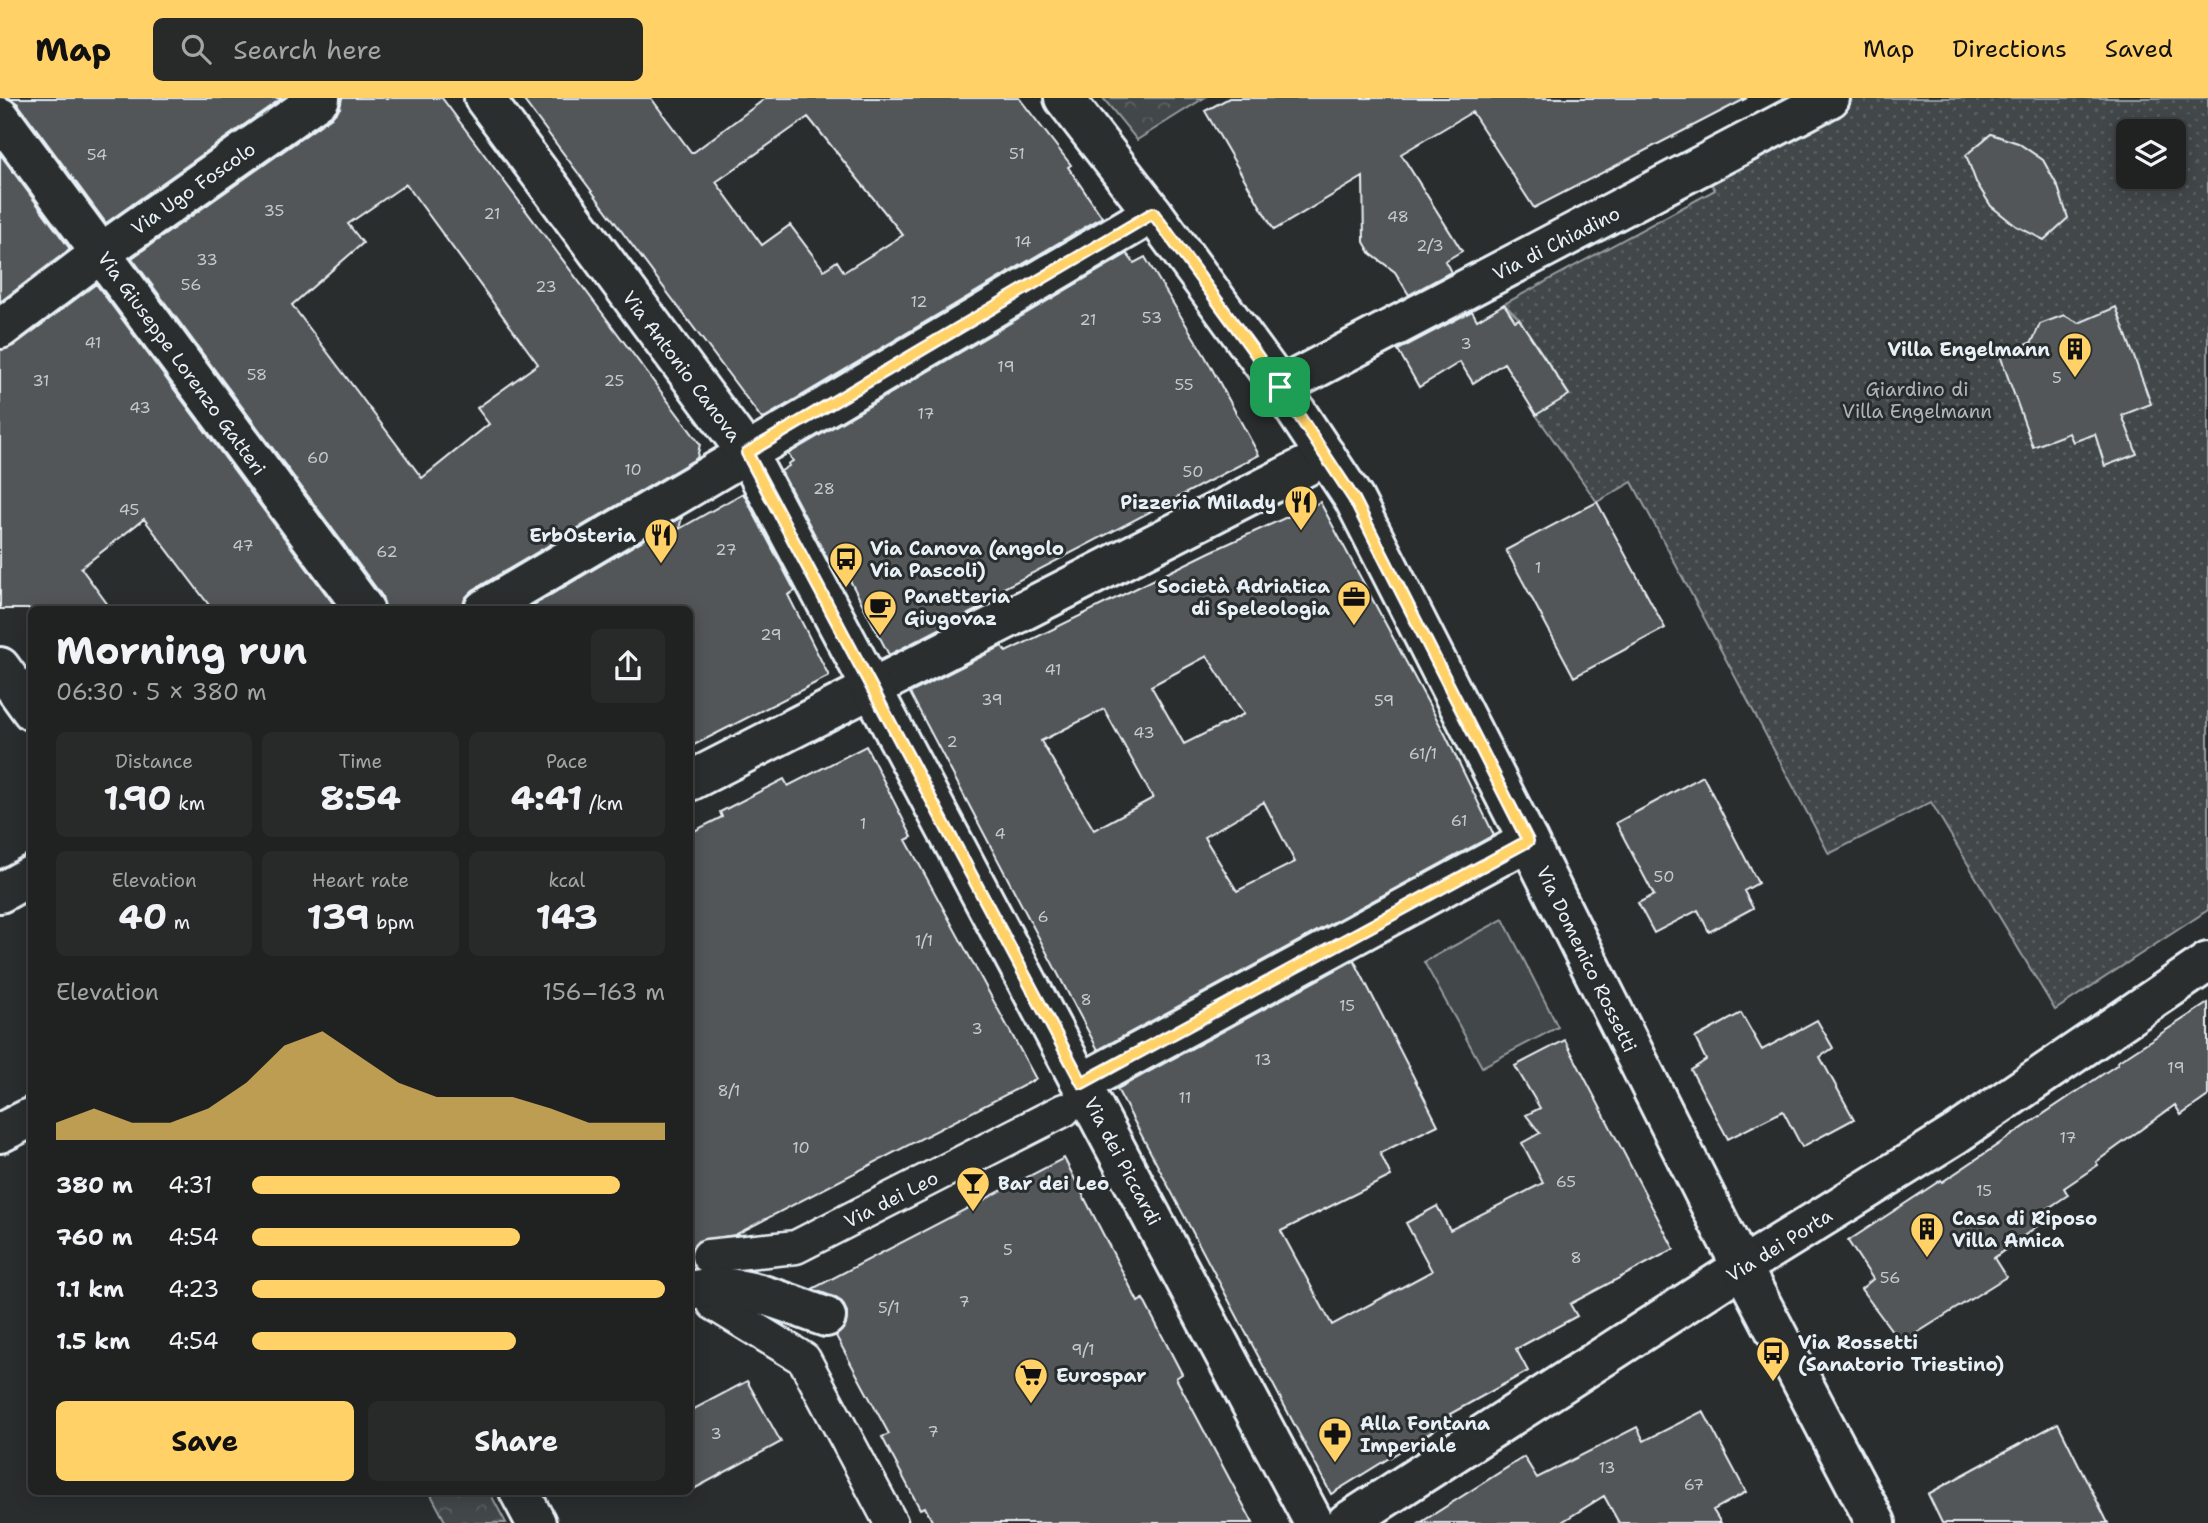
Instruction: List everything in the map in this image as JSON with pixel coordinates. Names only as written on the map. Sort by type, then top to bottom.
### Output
[{"type":"street","name":"Via Ugo Foscolo","points":[[0,329],[101,253],[320,98]]},
{"type":"street","name":"Via Antonio Canova","points":[[484,98],[747,453],[871,689]]},
{"type":"street","name":"Via Domenico Rossetti","points":[[1065,98],[1280,387],[1354,499],[1742,1267],[1876,1523]]},
{"type":"street","name":"Via di Chiadino","points":[[1280,387],[1830,98]]},
{"type":"street","name":"Via Giuseppe Lorenzo Gatteri","points":[[0,117],[362,606]]},
{"type":"street","points":[[489,606],[1153,213]]},
{"type":"street","points":[[693,779],[1326,456]]},
{"type":"street","points":[[0,667],[28,706]]},
{"type":"street","name":"Via dei Piccardi","points":[[871,689],[1073,1097],[1314,1523]]},
{"type":"street","name":"Via dei Leo","points":[[708,1256],[796,1247],[1073,1097],[1528,841]]},
{"type":"street","points":[[0,893],[28,877]]},
{"type":"street","name":"Via dei Porta","points":[[1346,1523],[1742,1267],[1956,1134],[2208,962]]},
{"type":"street","points":[[0,1133],[28,1119]]},
{"type":"street","points":[[826,1317],[736,1287],[713,1286],[702,1298],[804,1359],[891,1523]]},
{"type":"street","points":[[521,1495],[536,1523]]},
{"type":"green space","points":[[1103,98],[1204,98],[1137,140]]},
{"type":"green space","name":"Giardino di Villa Engelmann","points":[[1848,98],[2208,98],[2208,910],[2055,1010],[1931,802],[1829,854],[1632,482],[1597,502],[1536,415],[1569,394],[1519,319],[1504,304],[1715,190],[1703,170]]},
{"type":"green space","points":[[1503,919],[1558,1027],[1482,1067],[1424,962]]},
{"type":"green space","points":[[431,1495],[491,1495],[506,1523],[446,1523]]},
{"type":"building","points":[[10,98],[282,98],[106,223],[18,104]]},
{"type":"building","points":[[342,98],[442,98],[700,444],[697,458],[473,590],[465,598],[463,606],[384,606],[382,596],[132,258],[333,116],[340,108]],"holes":[[[406,184],[538,364],[477,408],[489,424],[422,478],[292,305],[363,243],[348,224]]]},
{"type":"building","points":[[522,98],[651,98],[691,152],[694,152],[766,98],[1019,98],[1071,165],[1068,167],[1102,217],[762,419]],"holes":[[[808,117],[903,235],[844,272],[837,261],[824,270],[790,225],[762,245],[716,182]]]},
{"type":"building","points":[[1229,98],[1747,98],[1534,208],[1472,112],[1401,154],[1462,251],[1445,261],[1451,272],[1409,295],[1395,272],[1371,254],[1364,242],[1363,177],[1274,230],[1205,111]]},
{"type":"building","points":[[1991,134],[2018,143],[2043,160],[2058,187],[2068,218],[2044,240],[2016,226],[1991,206],[1976,182],[1966,155]]},
{"type":"building","points":[[0,154],[70,249],[0,302]]},
{"type":"building","points":[[1127,254],[1134,263],[1145,257],[1205,356],[1259,455],[979,601],[982,607],[889,655],[843,567],[834,571],[781,471],[793,461],[788,454]]},
{"type":"building","points":[[96,284],[335,606],[210,606],[144,519],[81,568],[109,606],[28,606],[28,609],[0,609],[0,350],[13,346]]},
{"type":"building","points":[[1504,304],[1515,321],[1519,319],[1569,395],[1536,415],[1504,363],[1473,383],[1460,362],[1419,387],[1398,350],[1472,311],[1477,320]]},
{"type":"building","name":"Villa Engelmann","points":[[2116,307],[2151,404],[2122,415],[2137,454],[2105,466],[2095,434],[2073,442],[2069,433],[2033,447],[2000,355],[2032,342],[2040,324],[2064,315],[2079,323]]},
{"type":"building","points":[[743,493],[795,591],[788,595],[829,676],[693,745],[693,606],[532,606],[682,517],[679,529]]},
{"type":"building","points":[[1320,502],[1446,736],[1494,835],[1098,1050],[910,693],[1002,646],[1006,652],[1210,552]],"holes":[[[1207,656],[1244,714],[1184,744],[1151,686]],[[1104,709],[1153,798],[1094,830],[1041,741]],[[1264,802],[1295,862],[1237,891],[1204,837]]]},
{"type":"building","points":[[1597,502],[1665,628],[1574,677],[1506,550]]},
{"type":"building","points":[[866,746],[912,837],[906,840],[1036,1079],[735,1235],[698,1241],[693,1247],[693,832],[722,817],[720,812],[784,779],[788,786]]},
{"type":"building","points":[[1703,776],[1758,883],[1744,891],[1753,908],[1709,932],[1698,910],[1654,933],[1638,903],[1654,895],[1616,823]]},
{"type":"building","points":[[1354,960],[1438,1125],[1380,1153],[1391,1176],[1281,1231],[1332,1325],[1432,1271],[1406,1223],[1437,1206],[1450,1230],[1543,1183],[1522,1143],[1540,1133],[1526,1115],[1540,1108],[1515,1066],[1565,1040],[1674,1249],[1570,1304],[1577,1316],[1516,1349],[1528,1371],[1450,1414],[1452,1419],[1331,1494],[1117,1089]]},
{"type":"building","points":[[2208,1003],[2208,1096],[2181,1115],[2175,1105],[2096,1162],[2098,1165],[2064,1188],[2068,1195],[2035,1217],[2040,1224],[1994,1258],[2006,1277],[1901,1343],[1861,1289],[1873,1279],[1848,1241],[1941,1180],[1942,1182]]},
{"type":"building","points":[[1741,1013],[1762,1050],[1817,1020],[1833,1048],[1820,1057],[1854,1119],[1802,1147],[1783,1111],[1728,1139],[1691,1070],[1706,1060],[1695,1038]]},
{"type":"building","points":[[1064,1158],[1138,1302],[1143,1299],[1182,1374],[1176,1378],[1253,1523],[933,1523],[925,1507],[920,1509],[882,1437],[889,1434],[836,1336],[846,1325],[847,1312],[842,1302],[812,1289]]},
{"type":"building","points":[[747,1381],[781,1442],[693,1489],[693,1409]]},
{"type":"building","points":[[1703,1411],[1746,1492],[1713,1510],[1721,1523],[1619,1523],[1604,1496],[1560,1523],[1420,1523],[1524,1457],[1537,1478],[1637,1427],[1644,1441]]},
{"type":"building","points":[[2058,1423],[2108,1523],[1942,1523],[1928,1494]]},
{"type":"place","name":"Villa Engelmann","points":[[2075,379]]},
{"type":"place","name":"Pizzeria Milady","points":[[1301,532]]},
{"type":"place","name":"ErbOsteria","points":[[661,565]]},
{"type":"place","name":"Via Canova (angolo Via Pascoli)","points":[[846,589]]},
{"type":"place","name":"Società Adriatica di Speleologia","points":[[1354,627]]},
{"type":"place","name":"Panetteria Giugovaz","points":[[880,637]]},
{"type":"place","name":"Bar dei Leo","points":[[973,1213]]},
{"type":"place","name":"Casa di Riposo Villa Amica","points":[[1927,1259]]},
{"type":"place","name":"Via Rossetti (Sanatorio Triestino)","points":[[1773,1383]]},
{"type":"place","name":"Eurospar","points":[[1031,1405]]},
{"type":"place","name":"Alla Fontana Imperiale","points":[[1335,1464]]},
{"type":"route","points":[[1153,213],[1280,387],[1354,499],[1528,841],[1082,1083],[747,453],[1153,213]]}]
